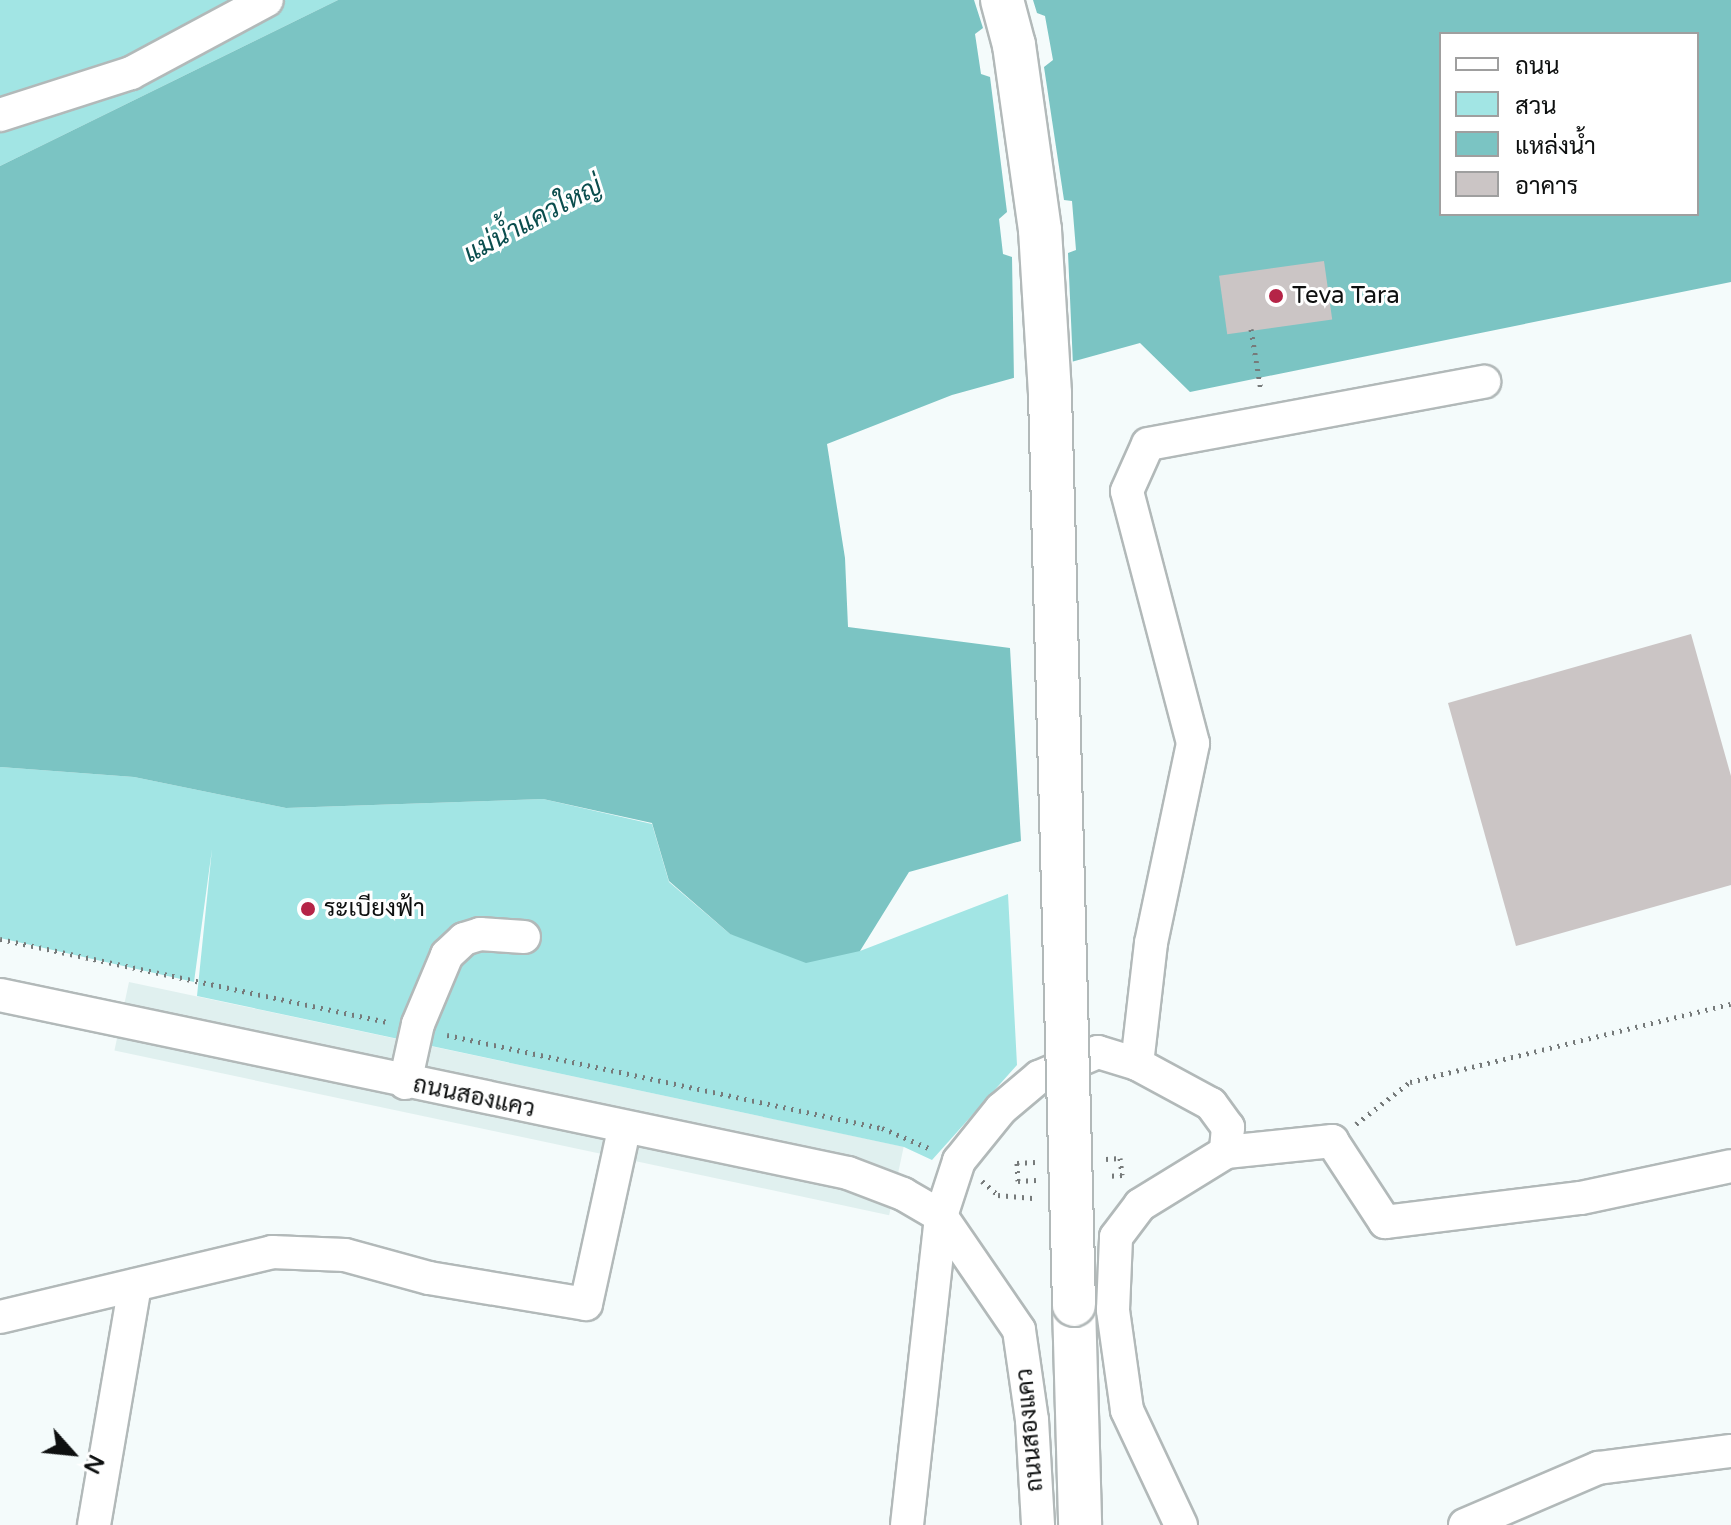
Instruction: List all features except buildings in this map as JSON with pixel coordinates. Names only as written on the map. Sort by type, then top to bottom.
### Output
[{"type":"main road","points":[[1002,0],[1014,45],[1040,230],[1050,394],[1080,1525]]},
{"type":"street","points":[[0,115],[131,73],[267,0]]},
{"type":"street","points":[[1137,1064],[1151,943],[1193,743],[1127,491],[1148,444],[1484,382]]},
{"type":"street","points":[[405,1083],[417,1029],[434,980],[464,939],[480,934],[524,937]]},
{"type":"street","name":"ถนนสองแคว","points":[[0,995],[624,1129],[848,1173],[941,1216],[1019,1330],[1032,1420],[1038,1525]]},
{"type":"street","points":[[907,1525],[941,1216],[959,1161],[1001,1109],[1039,1077],[1098,1052],[1137,1064],[1211,1104],[1228,1127],[1226,1152]]},
{"type":"street","points":[[0,1317],[272,1252],[345,1255],[429,1278],[586,1304],[624,1129]]},
{"type":"street","points":[[1181,1525],[1127,1410],[1113,1310],[1116,1237],[1140,1205],[1226,1152],[1332,1141],[1385,1222],[1581,1198],[1731,1166]]},
{"type":"street","points":[[94,1525],[135,1285]]},
{"type":"street","points":[[1465,1525],[1598,1468],[1731,1451]]},
{"type":"path","points":[[1251,329],[1259,378]]},
{"type":"path","points":[[0,939],[882,1128],[959,1161],[998,1195],[1051,1199]]},
{"type":"path","points":[[1332,1141],[1410,1082],[1731,1004]]},
{"type":"path","points":[[1040,1162],[1017,1163],[1018,1181],[1050,1179]]},
{"type":"shaded area","points":[[129,982],[904,1147],[889,1215],[114,1050]]},
{"type":"green space","points":[[0,0],[338,0],[0,166]]},
{"type":"green space","points":[[0,767],[134,777],[286,808],[543,799],[652,824],[669,882],[730,934],[860,951],[1008,894],[1017,1065],[932,1160],[904,1147],[197,996],[212,849],[194,982],[0,938]]},
{"type":"water","name":"แม่น้ำแควใหญ่","points":[[338,0],[1731,0],[1731,282],[1190,392],[1140,343],[952,395],[827,444],[845,558],[848,627],[1010,648],[1021,841],[909,872],[860,951],[806,963],[730,934],[669,881],[652,823],[543,799],[286,808],[134,777],[0,767],[0,166]]},
{"type":"pier","points":[[974,0],[1033,0],[1037,13],[1045,16],[1053,60],[1044,67],[1064,200],[1072,201],[1076,250],[1068,253],[1073,365],[1014,382],[1012,257],[1003,254],[999,219],[1007,212],[990,77],[981,74],[975,34],[983,28]]},
{"type":"place","name":"Teva Tara","points":[[1276,296]]},
{"type":"place","name":"ระเบียงฟ้า","points":[[308,909]]}]
